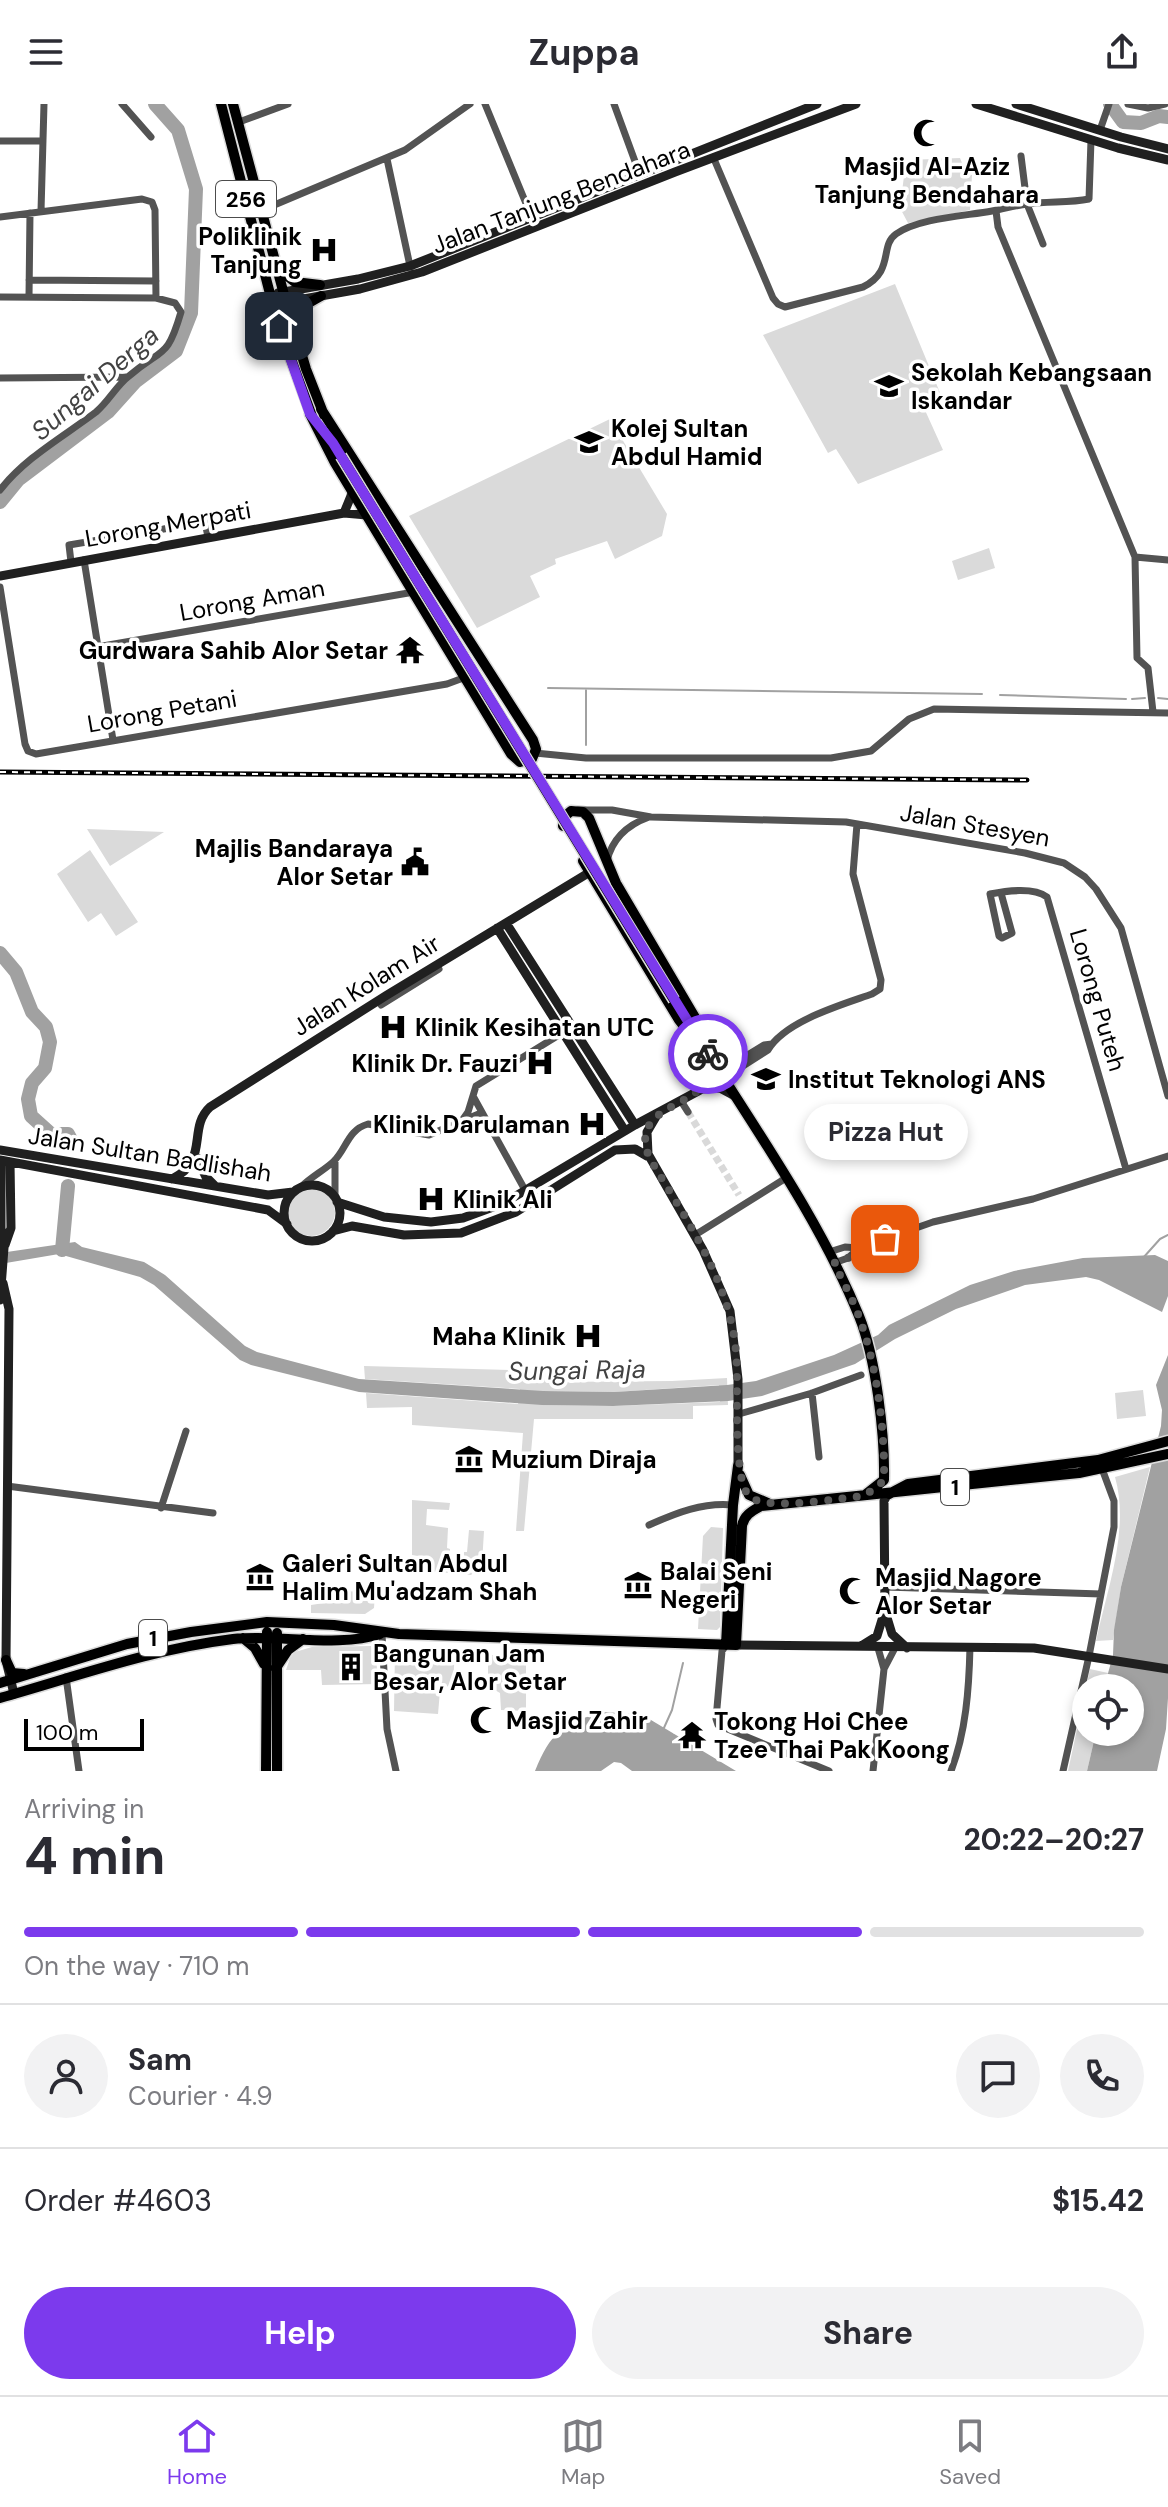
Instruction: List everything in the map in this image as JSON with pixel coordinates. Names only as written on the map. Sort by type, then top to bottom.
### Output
[{"type":"main road","name":"256","points":[[221,104],[272,299],[316,411],[829,1252],[866,1337],[885,1462],[881,1484]]},
{"type":"main road","name":"256","points":[[233,104],[316,411]]},
{"type":"main road","name":"Jalan Tanjung Bendahara","points":[[272,299],[320,290],[410,266],[640,175],[799,107],[817,104]]},
{"type":"main road","name":"Jalan Tanjung Bendahara","points":[[320,290],[360,289],[422,272],[856,104]]},
{"type":"main road","points":[[976,104],[1168,160]]},
{"type":"main road","points":[[1016,104],[1168,149]]},
{"type":"main road","points":[[276,266],[295,282],[320,290]]},
{"type":"main road","points":[[292,323],[300,308],[320,290]]},
{"type":"main road","points":[[316,411],[533,740],[535,753],[526,762],[514,759],[335,463],[316,411]]},
{"type":"main road","points":[[344,513],[353,491]]},
{"type":"main road","name":"Lorong Merpati","points":[[0,576],[344,513],[367,515]]},
{"type":"main road","points":[[702,1089],[711,1072],[707,1052],[679,1020],[590,872],[562,823],[566,815],[576,811],[585,813],[589,818],[607,866],[720,1060],[721,1073]]},
{"type":"main road","name":"Jalan Kolam Air","points":[[196,1156],[202,1118],[210,1107],[590,872]]},
{"type":"main road","points":[[506,923],[635,1125]]},
{"type":"main road","points":[[497,928],[625,1131]]},
{"type":"main road","points":[[650,1159],[635,1149],[615,1150],[534,1202],[468,1231],[416,1235],[352,1226],[312,1241],[302,1239],[287,1224],[284,1207],[297,1190],[320,1186],[336,1200],[384,1217],[451,1221],[478,1213],[525,1190],[702,1089],[720,1088],[736,1096]]},
{"type":"main road","points":[[659,1113],[647,1132],[646,1149],[695,1235],[730,1311],[739,1408],[738,1466],[733,1505],[731,1645]]},
{"type":"main road","name":"Jalan Sultan Badlishah","points":[[0,1150],[268,1195],[297,1190]]},
{"type":"main road","points":[[172,1179],[186,1171],[196,1156]]},
{"type":"main road","points":[[196,1156],[206,1177],[215,1186]]},
{"type":"main road","points":[[0,1300],[4,1248],[11,1228],[4,1161]]},
{"type":"main road","name":"Jalan Sultan Badlishah","points":[[4,1161],[268,1210],[287,1224]]},
{"type":"main road","points":[[333,1231],[340,1215],[336,1200]]},
{"type":"main road","points":[[3,1283],[9,1309],[4,1484],[4,1690]]},
{"type":"main road","name":"1","points":[[770,1504],[887,1495],[1100,1465],[1168,1441]]},
{"type":"main road","name":"1","points":[[1114,1461],[1168,1454]]},
{"type":"main road","points":[[885,1462],[892,1480],[908,1484]]},
{"type":"main road","name":"1","points":[[887,1495],[908,1484],[1100,1465]]},
{"type":"main road","points":[[738,1466],[749,1495],[770,1504]]},
{"type":"main road","name":"1","points":[[863,1496],[881,1484]]},
{"type":"main road","points":[[887,1495],[884,1501],[885,1610],[892,1634],[907,1648]]},
{"type":"main road","points":[[731,1645],[743,1520],[754,1510],[770,1504]]},
{"type":"main road","points":[[858,1647],[877,1636],[885,1610]]},
{"type":"main road","points":[[266,1771],[272,1622]]},
{"type":"main road","name":"1","points":[[4,1690],[42,1670],[161,1636],[272,1622],[364,1627],[381,1634]]},
{"type":"main road","name":"1","points":[[4,1690],[195,1644],[243,1638],[364,1639],[381,1634],[731,1645]]},
{"type":"main road","points":[[243,1638],[271,1668],[277,1771]]},
{"type":"main road","points":[[271,1668],[305,1638]]},
{"type":"main road","points":[[731,1645],[1034,1648],[1168,1669]]},
{"type":"main road","points":[[6,1660],[15,1675],[42,1670]]},
{"type":"street","points":[[41,211],[44,104]]},
{"type":"street","points":[[122,104],[151,137]]},
{"type":"street","points":[[239,122],[288,104]]},
{"type":"street","points":[[260,211],[387,159],[470,104]]},
{"type":"street","points":[[485,104],[532,218]]},
{"type":"street","points":[[614,104],[640,175]]},
{"type":"street","points":[[1100,130],[1109,104]]},
{"type":"street","points":[[1128,104],[1148,108],[1165,104]]},
{"type":"street","points":[[714,159],[773,298],[785,307],[863,287],[874,281],[882,271],[889,242],[905,229],[1027,204],[1089,199],[1091,140]]},
{"type":"street","points":[[0,141],[43,141]]},
{"type":"street","points":[[1021,156],[1027,204],[1043,244]]},
{"type":"street","points":[[387,159],[410,266]]},
{"type":"street","points":[[0,217],[142,199],[152,202],[155,210],[156,298]]},
{"type":"street","points":[[996,211],[998,227],[1135,557],[1137,658],[1148,668],[1153,712]]},
{"type":"street","points":[[29,297],[30,213]]},
{"type":"street","points":[[29,280],[156,281]]},
{"type":"street","points":[[0,297],[156,298],[172,302],[180,307],[181,312],[173,340],[164,352],[126,377],[112,397],[95,412],[19,468],[1,487]]},
{"type":"street","points":[[0,378],[126,377]]},
{"type":"street","points":[[71,562],[69,545],[205,522],[208,537]]},
{"type":"street","points":[[1135,557],[1168,560]]},
{"type":"street","points":[[84,560],[113,740]]},
{"type":"street","name":"Lorong Petani","points":[[0,587],[25,744],[28,751],[36,754],[447,684],[466,677]]},
{"type":"street","name":"Lorong Aman","points":[[97,647],[414,592]]},
{"type":"street","points":[[535,753],[586,758],[831,758],[871,751],[909,719],[934,709],[1168,713]]},
{"type":"street","name":"Jalan Stesyen","points":[[576,811],[612,810],[651,817],[857,824],[1025,853],[1073,867],[1106,901],[1121,928],[1168,1096]]},
{"type":"street","points":[[607,866],[609,852],[622,833],[651,817]]},
{"type":"street","points":[[721,1073],[816,1014],[880,989],[881,980],[853,875],[857,824]]},
{"type":"street","name":"Lorong Puteh","points":[[1001,893],[1012,933],[1002,938],[989,896],[992,893],[1037,892],[1047,897],[1126,1169]]},
{"type":"street","points":[[381,1005],[439,969]]},
{"type":"street","points":[[461,1122],[470,1106],[473,1089],[572,1027]]},
{"type":"street","points":[[473,1089],[474,1101],[525,1190]]},
{"type":"street","points":[[681,1101],[688,1112]]},
{"type":"street","points":[[297,1190],[335,1160],[352,1133],[368,1124],[429,1135],[481,1113]]},
{"type":"street","points":[[834,1263],[848,1258],[859,1248],[933,1222],[1003,1207],[1168,1156]]},
{"type":"street","points":[[335,1160],[336,1200]]},
{"type":"street","points":[[695,1235],[786,1178]]},
{"type":"street","points":[[739,1195],[745,1204]]},
{"type":"street","points":[[829,1252],[845,1247],[859,1248]]},
{"type":"street","points":[[739,1408],[812,1393],[861,1375]]},
{"type":"street","points":[[812,1393],[819,1457]]},
{"type":"street","points":[[161,1508],[186,1431]]},
{"type":"street","points":[[1063,1771],[1093,1656],[1114,1527],[1114,1501],[1100,1465]]},
{"type":"street","points":[[4,1484],[213,1513]]},
{"type":"street","points":[[649,1525],[684,1510],[733,1505]]},
{"type":"street","points":[[885,1587],[1101,1594]]},
{"type":"street","points":[[381,1634],[387,1729],[396,1771]]},
{"type":"street","points":[[731,1645],[722,1651],[718,1725],[829,1771]]},
{"type":"street","points":[[951,1771],[969,1693],[970,1647]]},
{"type":"street","points":[[878,1648],[884,1669]]},
{"type":"street","points":[[873,1771],[884,1669],[895,1648]]},
{"type":"street","points":[[66,1677],[79,1771]]},
{"type":"shaded area","points":[[960,158],[966,173],[972,175],[970,210],[908,223],[900,208],[906,160]]},
{"type":"shaded area","points":[[895,284],[943,400],[924,408],[943,450],[858,484],[836,449],[828,453],[763,335]]},
{"type":"shaded area","points":[[610,419],[667,514],[662,536],[615,559],[607,541],[555,559],[556,564],[530,576],[540,597],[477,628],[409,516]]},
{"type":"shaded area","points":[[989,548],[995,568],[958,580],[952,561]]},
{"type":"shaded area","points":[[87,829],[164,832],[110,866]]},
{"type":"shaded area","points":[[90,850],[138,922],[116,936],[101,913],[88,922],[57,874]]},
{"type":"shaded area","points":[[311,1188],[328,1195],[335,1212],[328,1229],[311,1236],[294,1229],[287,1212],[294,1195]]},
{"type":"shaded area","name":"Sungai Raja","points":[[75,1242],[82,1247],[144,1262],[165,1275],[245,1346],[257,1352],[359,1379],[543,1391],[614,1392],[756,1381],[834,1355],[970,1285],[1014,1271],[1083,1258],[1155,1255],[1168,1261],[1168,1296],[1162,1312],[1099,1280],[1086,1277],[1025,1285],[956,1309],[895,1339],[855,1364],[762,1396],[728,1401],[613,1406],[542,1405],[359,1392],[251,1365],[240,1360],[154,1285],[140,1277],[59,1254],[0,1264],[0,1253]]},
{"type":"shaded area","points":[[1168,1355],[1166,1729],[1157,1771],[1087,1771],[1093,1746],[1144,1746],[1144,1674],[1108,1674],[1121,1587],[1161,1426],[1162,1410],[1156,1385]]},
{"type":"shaded area","points":[[364,1366],[547,1371],[554,1382],[727,1378],[728,1405],[693,1406],[693,1419],[534,1419],[524,1531],[516,1531],[523,1433],[412,1425],[412,1407],[367,1408],[366,1393],[518,1404],[520,1389],[365,1379]],"holes":[[[719,1385],[720,1402],[613,1406],[543,1405],[544,1391],[614,1392]]]},
{"type":"shaded area","points":[[1143,1390],[1146,1416],[1117,1419],[1115,1393]]},
{"type":"shaded area","points":[[1150,1467],[1121,1587],[1113,1640],[1096,1641],[1118,1538],[1119,1497],[1115,1477]]},
{"type":"shaded area","points":[[412,1500],[450,1503],[449,1510],[427,1509],[426,1525],[448,1528],[450,1561],[464,1562],[469,1530],[484,1531],[482,1564],[471,1575],[417,1570],[418,1556],[412,1555]]},
{"type":"shaded area","points":[[711,1527],[723,1528],[720,1627],[717,1630],[698,1629],[703,1536]]},
{"type":"shaded area","points":[[335,1591],[375,1592],[374,1608],[365,1614],[311,1613],[311,1605],[324,1603]]},
{"type":"shaded area","points":[[371,1646],[376,1655],[378,1684],[322,1685],[321,1670],[286,1670],[295,1652],[312,1647]]},
{"type":"shaded area","points":[[395,1650],[455,1651],[453,1683],[440,1691],[438,1714],[394,1711]]},
{"type":"shaded area","points":[[488,1655],[526,1655],[526,1711],[501,1710],[500,1693],[488,1686]]},
{"type":"shaded area","points":[[1090,1669],[1108,1673],[1108,1674],[1089,1674]]},
{"type":"shaded area","points":[[600,1712],[641,1714],[736,1771],[632,1771],[614,1762],[601,1771],[535,1771],[546,1747],[559,1732]]},
{"type":"shaded area","points":[[1073,1746],[1093,1746],[1087,1771],[1068,1771]]},
{"type":"waterway","name":"Sungai Derga","points":[[0,502],[18,480],[108,412],[135,382],[176,351],[191,313],[196,189],[178,130],[155,104]]},
{"type":"waterway","points":[[1110,104],[1123,122],[1141,123],[1159,116],[1168,117]]},
{"type":"waterway","points":[[548,688],[982,694]]},
{"type":"waterway","points":[[586,690],[586,745]]},
{"type":"waterway","points":[[1000,695],[1126,699]]},
{"type":"waterway","points":[[1132,699],[1145,698]]},
{"type":"waterway","points":[[1158,698],[1168,699]]},
{"type":"waterway","name":"Sungai Derga","points":[[0,953],[16,972],[32,1012],[46,1027],[50,1042],[45,1068],[32,1083],[28,1099],[31,1116],[51,1134],[68,1134],[74,1145]]},
{"type":"waterway","name":"Sungai Derga","points":[[62,1250],[68,1186]]},
{"type":"waterway","points":[[1143,1258],[1160,1239],[1168,1235]]},
{"type":"waterway","points":[[663,1730],[672,1710],[683,1663]]},
{"type":"tunnel","points":[[688,1112],[739,1195]]},
{"type":"railway","points":[[0,772],[1027,780]]},
{"type":"way so far","points":[[708,1054],[711,1072],[706,1084],[659,1113],[649,1126],[645,1143],[650,1159],[703,1250],[730,1311],[739,1403],[738,1466],[743,1486],[754,1499],[770,1504],[863,1496],[884,1480],[885,1462],[866,1337],[834,1263],[848,1258],[859,1248],[885,1239]]},
{"type":"place","name":"Masjid Al-Aziz Tanjung Bendahara","points":[[927,133]]},
{"type":"place","name":"Poliklinik Tanjung","points":[[324,250]]},
{"type":"place","name":"Sekolah Kebangsaan Iskandar","points":[[889,386]]},
{"type":"place","name":"Kolej Sultan Abdul Hamid","points":[[589,442]]},
{"type":"place","name":"Gurdwara Sahib Alor Setar","points":[[410,650]]},
{"type":"place","name":"Majlis Bandaraya Alor Setar","points":[[415,862]]},
{"type":"place","name":"Klinik Kesihatan UTC","points":[[393,1027]]},
{"type":"place","name":"Klinik Dr. Fauzi","points":[[540,1063]]},
{"type":"place","name":"Institut Teknologi ANS","points":[[766,1079]]},
{"type":"place","name":"Klinik Darulaman","points":[[592,1124]]},
{"type":"place","name":"Klinik Ali","points":[[431,1199]]},
{"type":"place","name":"Pizza Hut","points":[[885,1239]]},
{"type":"place","name":"Maha Klinik","points":[[588,1336]]},
{"type":"place","name":"Muzium Diraja","points":[[469,1459]]},
{"type":"place","name":"Galeri Sultan Abdul Halim Mu'adzam Shah","points":[[260,1577]]},
{"type":"place","name":"Balai Seni Negeri","points":[[638,1585]]},
{"type":"place","name":"Masjid Nagore Alor Setar","points":[[853,1591]]},
{"type":"place","name":"Bangunan Jam Besar, Alor Setar","points":[[351,1667]]},
{"type":"place","name":"Masjid Zahir","points":[[484,1720]]},
{"type":"place","name":"Tokong Hoi Chee Tzee Thai Pak Koong","points":[[692,1735]]},
{"type":"route","points":[[279,326],[310,414],[333,443],[708,1054]]}]
